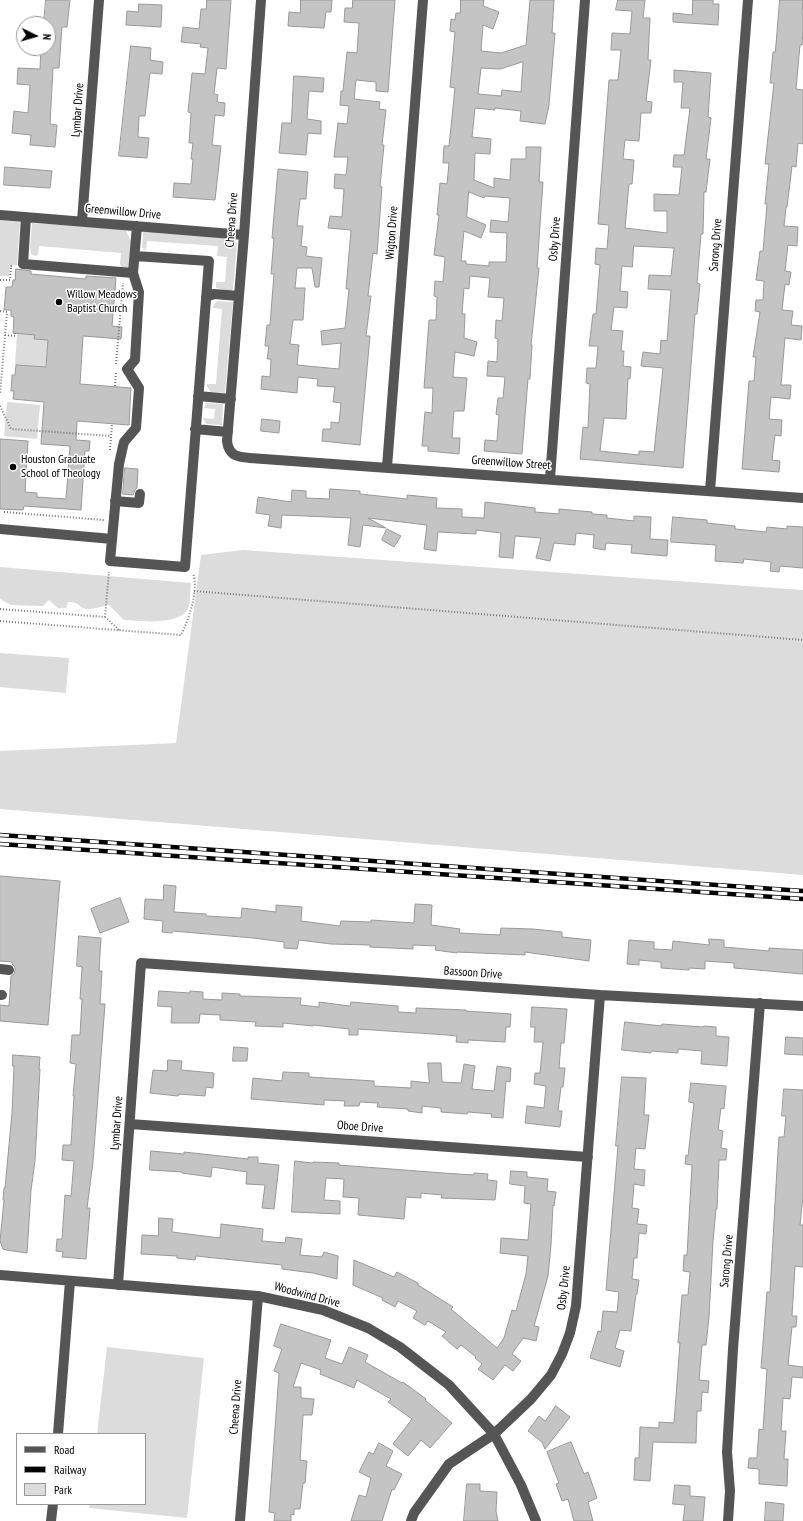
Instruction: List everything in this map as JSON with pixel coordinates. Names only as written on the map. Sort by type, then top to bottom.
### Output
[{"type":"street","name":"Lymbar Drive","points":[[82,221],[99,0]]},
{"type":"street","name":"Cheena Drive","points":[[228,437],[261,0]]},
{"type":"street","name":"Wigton Drive","points":[[387,467],[423,0]]},
{"type":"street","name":"Osby Drive","points":[[550,479],[585,0]]},
{"type":"street","name":"Sarong Drive","points":[[710,491],[748,0]]},
{"type":"street","name":"Greenwillow Drive","points":[[0,215],[244,235]]},
{"type":"street","points":[[26,217],[23,264],[133,272]]},
{"type":"street","points":[[135,256],[209,261],[185,567],[110,561],[119,464],[124,442],[136,428],[139,394],[139,388],[127,370],[134,360],[139,292],[133,272],[137,226]]},
{"type":"street","points":[[206,297],[214,294],[239,296]]},
{"type":"street","points":[[198,396],[231,399]]},
{"type":"street","points":[[195,430],[228,437]]},
{"type":"street","name":"Greenwillow Street","points":[[228,437],[228,448],[231,453],[240,457],[803,498]]},
{"type":"street","points":[[116,501],[139,503],[140,494]]},
{"type":"street","points":[[0,529],[112,539]]},
{"type":"street","name":"Lymbar Drive","points":[[118,1284],[141,963]]},
{"type":"street","name":"Bassoon Drive","points":[[141,963],[600,995],[803,1006]]},
{"type":"street","name":"Osby Drive","points":[[412,1521],[414,1513],[449,1464],[494,1434],[532,1399],[551,1375],[562,1354],[570,1332],[576,1306],[600,995]]},
{"type":"street","name":"Sarong Drive","points":[[728,1521],[730,1491],[727,1452],[733,1349],[760,1003]]},
{"type":"street","name":"Oboe Drive","points":[[130,1124],[588,1157]]},
{"type":"street","name":"Woodwind Drive","points":[[0,1275],[258,1296],[323,1310],[368,1328],[400,1346],[449,1384],[494,1434],[521,1485],[536,1521]]},
{"type":"street","points":[[58,1433],[70,1280]]},
{"type":"street","name":"Cheena Drive","points":[[240,1521],[258,1296]]},
{"type":"street","points":[[51,1521],[53,1505]]},
{"type":"path","points":[[0,280],[10,280],[11,266],[17,267],[23,264]]},
{"type":"path","points":[[115,386],[123,282]]},
{"type":"path","points":[[0,311],[7,312],[0,394]]},
{"type":"path","points":[[5,335],[15,336],[15,333]]},
{"type":"path","points":[[0,406],[11,429],[111,436]]},
{"type":"path","points":[[4,512],[105,520]]},
{"type":"path","points":[[0,621],[181,635],[189,620],[195,578],[192,570],[185,567]]},
{"type":"path","points":[[104,617],[109,570]]},
{"type":"path","points":[[194,591],[803,640]]},
{"type":"path","points":[[0,609],[104,617],[119,630]]},
{"type":"green space","points":[[0,220],[20,222],[17,265],[10,265],[9,276],[0,276]]},
{"type":"green space","points":[[32,223],[125,229],[131,241],[129,267],[126,269],[120,264],[121,253],[39,246],[38,255],[35,256],[31,254],[30,248]]},
{"type":"green space","points":[[145,230],[235,238],[237,244],[233,289],[231,291],[216,288],[216,282],[225,282],[227,257],[217,256],[218,246],[147,241],[146,250],[142,248],[143,233]]},
{"type":"green space","points":[[217,301],[233,302],[225,393],[211,392],[207,387],[207,384],[216,384],[222,309],[213,308]]},
{"type":"green space","points":[[35,332],[35,339],[48,340],[46,367],[15,365],[17,333]]},
{"type":"green space","points":[[7,402],[40,405],[37,439],[4,436]]},
{"type":"green space","points":[[206,403],[223,404],[222,425],[206,424],[203,418],[214,419],[215,409],[204,408]]},
{"type":"green space","points":[[243,550],[803,590],[803,875],[0,809],[0,751],[176,743],[201,555]]},
{"type":"green space","points":[[0,567],[191,583],[190,602],[184,614],[177,618],[159,621],[124,620],[109,605],[86,609],[75,603],[68,602],[66,608],[58,608],[49,600],[43,606],[11,605],[0,599]]},
{"type":"green space","points":[[0,653],[69,658],[66,693],[0,687]]},
{"type":"green space","points":[[107,1347],[204,1358],[187,1518],[89,1508],[90,1505],[146,1505],[146,1433],[97,1433]]},
{"type":"building","points":[[46,0],[70,0],[67,27],[62,27],[59,68],[53,68],[50,124],[57,125],[55,147],[30,145],[31,135],[12,133],[14,111],[28,113],[30,85],[17,84],[18,68],[40,69],[41,56],[56,56],[56,16],[45,16]]},
{"type":"building","points":[[207,0],[231,0],[226,69],[217,68],[214,94],[218,95],[217,102],[225,103],[224,116],[215,115],[212,145],[221,146],[215,200],[173,197],[174,183],[191,184],[193,159],[191,159],[193,143],[189,143],[191,113],[188,112],[192,73],[205,74],[208,48],[200,47],[201,44],[181,42],[183,27],[199,29],[201,9],[206,9]]},
{"type":"building","points":[[301,0],[332,0],[331,12],[326,12],[324,28],[288,26],[289,12],[300,13]]},
{"type":"building","points":[[353,0],[395,0],[388,92],[376,91],[376,82],[356,80],[354,99],[380,102],[379,109],[386,110],[382,145],[384,145],[380,186],[382,187],[377,254],[373,253],[368,296],[371,296],[366,336],[370,336],[360,445],[322,441],[323,429],[331,429],[331,422],[339,423],[341,403],[333,402],[335,387],[317,386],[318,379],[298,377],[297,393],[261,389],[262,376],[270,377],[271,359],[267,359],[269,346],[265,346],[267,325],[270,325],[274,274],[271,274],[274,238],[272,238],[278,169],[308,172],[306,199],[300,199],[297,226],[303,226],[301,246],[307,247],[306,256],[322,258],[319,287],[315,287],[312,268],[297,268],[295,288],[305,288],[303,320],[293,320],[290,344],[299,345],[297,365],[339,369],[341,343],[322,345],[321,331],[345,328],[349,289],[346,289],[351,230],[328,228],[330,216],[342,217],[344,189],[334,188],[335,174],[346,175],[348,157],[334,157],[338,123],[347,124],[349,106],[340,105],[347,52],[357,53],[359,23],[344,22],[345,8],[352,8]]},
{"type":"building","points":[[461,0],[484,0],[483,6],[499,12],[493,29],[483,25],[481,51],[501,53],[526,45],[530,0],[554,0],[552,33],[555,33],[549,105],[545,124],[520,121],[521,111],[495,108],[495,110],[475,108],[472,137],[491,139],[490,154],[475,153],[474,180],[494,188],[494,178],[510,180],[511,159],[526,159],[526,147],[541,147],[539,182],[543,182],[537,268],[539,268],[522,454],[484,451],[485,440],[497,441],[499,415],[496,414],[498,398],[503,398],[505,377],[487,376],[488,361],[497,362],[498,339],[495,338],[496,320],[502,321],[504,298],[488,297],[490,278],[470,276],[469,289],[464,288],[462,314],[465,314],[464,338],[477,342],[474,356],[455,352],[453,377],[467,378],[464,411],[454,411],[452,438],[460,438],[459,454],[428,451],[428,446],[422,446],[425,412],[432,413],[433,388],[424,388],[429,320],[436,320],[437,297],[434,296],[435,281],[443,282],[445,257],[434,255],[439,215],[437,215],[440,183],[447,184],[449,163],[443,163],[444,146],[449,146],[455,88],[450,87],[455,32],[450,31],[451,19],[455,20],[456,13],[460,13]],"holes":[[[523,62],[521,92],[502,90],[501,96],[478,94],[481,68],[500,69]],[[469,192],[484,198],[485,196],[510,198],[508,222],[491,220],[490,232],[507,233],[506,262],[489,262],[489,266],[466,264],[466,261],[461,261],[464,231],[481,238],[486,225],[467,217]]]},
{"type":"building","points":[[618,0],[645,0],[643,18],[650,18],[648,60],[651,60],[646,101],[652,102],[651,113],[641,113],[639,141],[625,140],[623,159],[634,160],[632,184],[629,184],[625,228],[667,233],[667,211],[654,211],[654,194],[679,195],[682,167],[673,167],[674,155],[684,155],[690,108],[681,108],[683,82],[674,82],[674,70],[711,73],[708,117],[711,118],[706,159],[710,159],[706,192],[704,192],[703,234],[701,234],[697,283],[700,284],[697,314],[695,314],[683,468],[580,459],[583,427],[588,428],[590,384],[586,383],[587,368],[596,368],[598,346],[589,346],[593,314],[596,314],[600,265],[595,264],[596,248],[607,249],[609,225],[598,224],[609,80],[618,80],[621,50],[611,50],[612,33],[630,34],[632,11],[616,10]],"holes":[[[634,246],[674,248],[671,276],[649,275],[648,289],[671,290],[667,341],[661,340],[660,354],[643,352],[641,366],[663,368],[654,452],[639,451],[639,455],[600,451],[604,418],[626,419],[628,378],[630,379],[631,367],[623,366],[624,351],[621,351],[623,331],[611,330],[614,307],[627,308],[628,292],[620,291],[622,266],[632,267]]]},
{"type":"building","points":[[693,0],[713,0],[713,4],[719,4],[718,25],[673,22],[673,13],[692,15]]},
{"type":"building","points":[[780,0],[803,0],[802,45],[800,45],[796,89],[803,90],[803,144],[798,143],[796,167],[792,166],[786,207],[784,226],[798,227],[797,246],[788,245],[785,271],[791,272],[789,285],[785,284],[782,310],[793,311],[791,325],[802,326],[801,340],[785,338],[781,385],[791,385],[790,399],[771,397],[769,419],[782,420],[781,436],[775,435],[772,460],[780,461],[779,472],[742,469],[749,381],[754,381],[756,357],[753,357],[760,312],[755,311],[756,300],[763,300],[764,281],[756,280],[760,251],[763,251],[767,204],[765,204],[769,164],[765,164],[774,83],[770,83],[773,52],[775,52]]},
{"type":"building","points":[[139,4],[162,5],[161,27],[126,25],[127,11],[138,12]]},
{"type":"building","points":[[131,46],[151,48],[150,60],[163,62],[162,74],[150,73],[145,116],[139,116],[138,137],[149,138],[147,158],[119,156]]},
{"type":"building","points":[[294,76],[324,78],[323,92],[309,91],[307,119],[321,121],[321,134],[308,133],[306,155],[279,153],[282,123],[291,123]]},
{"type":"building","points":[[5,167],[52,171],[50,188],[4,185]]},
{"type":"building","points":[[16,269],[31,271],[31,274],[86,279],[86,276],[116,278],[112,326],[122,327],[121,339],[83,336],[80,384],[131,388],[129,425],[77,421],[76,440],[90,441],[89,451],[85,451],[81,510],[24,506],[23,510],[0,509],[0,439],[28,441],[25,492],[37,493],[37,497],[66,499],[70,446],[41,444],[44,402],[13,399],[14,391],[11,391],[12,375],[15,375],[16,365],[46,367],[48,340],[34,339],[35,335],[13,333],[14,317],[11,316],[11,310],[4,310],[6,287],[12,287],[13,280],[15,280]]},
{"type":"building","points":[[262,419],[280,421],[279,433],[261,431]]},
{"type":"building","points":[[125,468],[138,469],[137,488],[133,495],[123,494]]},
{"type":"building","points":[[330,489],[360,491],[360,494],[407,499],[407,495],[437,498],[436,508],[462,509],[462,517],[484,518],[485,502],[535,508],[535,512],[559,514],[559,509],[592,512],[592,514],[607,515],[607,518],[634,521],[634,516],[651,517],[650,539],[668,540],[667,556],[631,553],[632,545],[606,543],[605,550],[593,548],[594,535],[576,533],[575,545],[554,543],[550,561],[536,558],[541,538],[515,536],[513,558],[499,557],[501,533],[476,530],[476,534],[438,532],[436,551],[424,549],[427,525],[368,518],[386,528],[363,525],[360,547],[348,545],[351,518],[282,515],[281,528],[268,526],[270,515],[256,513],[258,497],[291,502],[292,490],[306,491],[306,498],[329,499]]},
{"type":"building","points":[[673,517],[707,520],[707,523],[735,526],[735,529],[766,532],[767,527],[787,529],[787,526],[803,527],[803,568],[780,566],[779,572],[770,571],[771,562],[744,559],[743,563],[715,561],[716,545],[671,542]]},
{"type":"building","points":[[387,529],[401,536],[394,547],[382,540]]},
{"type":"building","points":[[0,876],[60,881],[48,1025],[0,1021],[0,1005],[9,1006],[11,976],[14,974],[15,967],[12,962],[0,961]]},
{"type":"building","points":[[164,885],[176,886],[174,912],[241,918],[242,908],[276,912],[276,905],[302,907],[301,921],[340,926],[341,921],[371,922],[371,920],[414,923],[415,904],[432,905],[431,925],[460,929],[459,933],[500,935],[501,928],[533,929],[562,932],[562,937],[591,940],[589,961],[525,952],[525,955],[457,953],[435,950],[436,946],[413,945],[413,949],[370,947],[370,945],[331,944],[299,940],[297,949],[284,948],[284,942],[253,938],[173,931],[172,933],[162,932],[163,921],[144,919],[145,899],[163,900]]},
{"type":"building","points":[[120,898],[129,922],[100,933],[91,909]]},
{"type":"building","points":[[79,936],[101,938],[99,971],[102,971],[100,1004],[105,1004],[93,1162],[87,1208],[90,1208],[86,1259],[62,1257],[63,1252],[56,1251],[57,1239],[62,1239],[65,1195],[71,1196],[74,1161],[62,1160],[63,1145],[71,1145],[76,1064],[70,1063],[72,1035],[80,1035],[82,967],[77,966]]},
{"type":"building","points":[[709,939],[724,940],[724,947],[769,951],[769,948],[803,950],[803,974],[734,968],[734,963],[705,961],[705,969],[689,968],[689,970],[661,968],[661,962],[639,960],[639,965],[627,964],[629,940],[654,942],[654,949],[672,950],[673,941],[709,945]]},
{"type":"building","points":[[159,991],[190,993],[190,991],[203,992],[203,999],[222,1000],[222,993],[240,994],[240,996],[301,998],[300,1005],[319,1007],[319,1002],[350,1006],[351,1002],[398,1006],[398,1012],[416,1013],[416,1008],[511,1014],[510,1027],[506,1027],[505,1042],[468,1040],[468,1043],[456,1042],[457,1036],[447,1035],[358,1029],[358,1035],[349,1035],[349,1029],[313,1025],[283,1023],[283,1027],[255,1026],[256,1022],[220,1020],[220,1015],[200,1014],[199,1023],[171,1023],[172,1007],[158,1006]]},
{"type":"building","points":[[532,1007],[567,1009],[564,1043],[561,1043],[559,1068],[565,1068],[558,1111],[562,1111],[560,1127],[525,1123],[527,1106],[544,1108],[546,1086],[534,1084],[535,1073],[540,1073],[543,1042],[534,1042],[535,1027],[531,1027]]},
{"type":"building","points":[[625,1022],[662,1026],[662,1024],[716,1027],[716,1036],[729,1037],[727,1066],[701,1064],[702,1051],[678,1049],[678,1053],[651,1051],[651,1053],[622,1050]]},
{"type":"building","points":[[786,1037],[803,1038],[803,1055],[785,1054]]},
{"type":"building","points":[[234,1047],[248,1048],[247,1061],[233,1061]]},
{"type":"building","points":[[13,1055],[40,1057],[35,1161],[31,1190],[27,1253],[3,1249],[0,1241],[12,1113]]},
{"type":"building","points":[[168,1060],[182,1061],[181,1070],[214,1073],[213,1088],[206,1087],[205,1096],[179,1094],[178,1096],[150,1093],[153,1070],[167,1071]]},
{"type":"building","points":[[428,1063],[441,1063],[442,1082],[461,1083],[464,1064],[475,1066],[472,1089],[494,1091],[497,1066],[511,1068],[510,1082],[506,1081],[503,1118],[491,1117],[492,1114],[441,1112],[441,1108],[422,1106],[422,1113],[408,1111],[408,1109],[377,1107],[378,1103],[360,1102],[359,1106],[344,1106],[345,1101],[324,1100],[324,1105],[251,1099],[253,1078],[282,1081],[283,1072],[309,1073],[309,1077],[374,1081],[374,1086],[411,1088],[411,1081],[429,1083]]},
{"type":"building","points":[[622,1077],[646,1078],[644,1115],[649,1115],[645,1149],[636,1148],[634,1169],[645,1170],[644,1186],[634,1184],[632,1208],[639,1209],[637,1224],[647,1225],[646,1234],[639,1233],[637,1258],[634,1258],[632,1279],[639,1280],[631,1331],[620,1330],[615,1348],[624,1351],[620,1367],[590,1358],[598,1331],[601,1332],[603,1311],[617,1312],[619,1292],[606,1290]]},
{"type":"building","points":[[691,1083],[726,1086],[724,1109],[721,1108],[718,1130],[723,1131],[721,1148],[727,1149],[726,1160],[719,1160],[709,1317],[706,1345],[702,1345],[699,1380],[709,1381],[708,1393],[702,1392],[701,1411],[697,1411],[696,1443],[653,1442],[650,1481],[634,1480],[635,1458],[639,1458],[640,1427],[659,1428],[659,1422],[674,1423],[682,1295],[688,1295],[690,1272],[683,1271],[684,1255],[687,1255],[692,1165],[685,1164],[686,1155],[688,1156],[694,1103],[689,1102]]},
{"type":"building","points":[[784,1089],[803,1090],[803,1196],[800,1225],[803,1225],[803,1267],[795,1266],[792,1316],[797,1316],[796,1327],[792,1327],[788,1365],[803,1367],[803,1378],[792,1377],[790,1399],[783,1398],[781,1431],[786,1431],[784,1459],[788,1459],[787,1486],[759,1484],[759,1469],[748,1468],[749,1458],[757,1458],[759,1429],[763,1430],[767,1369],[761,1368],[767,1292],[770,1292],[779,1137],[784,1137],[786,1116],[782,1116]]},
{"type":"building","points":[[151,1151],[184,1154],[184,1152],[248,1159],[248,1157],[258,1157],[258,1163],[279,1165],[274,1209],[262,1208],[265,1185],[246,1184],[247,1172],[212,1167],[211,1177],[182,1172],[150,1170]]},
{"type":"building","points":[[295,1161],[312,1163],[339,1163],[339,1165],[443,1173],[474,1175],[474,1173],[488,1174],[487,1180],[497,1181],[495,1200],[441,1198],[442,1195],[421,1193],[421,1198],[406,1197],[404,1219],[358,1215],[359,1198],[343,1197],[344,1179],[326,1178],[324,1200],[340,1201],[340,1214],[292,1212]]},
{"type":"building","points":[[511,1171],[527,1172],[527,1177],[548,1179],[547,1191],[556,1192],[554,1206],[553,1205],[548,1276],[534,1326],[539,1327],[536,1341],[523,1338],[512,1354],[521,1361],[513,1371],[505,1365],[493,1380],[478,1369],[482,1364],[475,1358],[476,1357],[461,1345],[457,1349],[442,1336],[446,1332],[428,1321],[425,1325],[413,1318],[417,1311],[398,1301],[395,1307],[382,1300],[383,1298],[353,1285],[354,1260],[394,1277],[397,1272],[418,1283],[418,1285],[453,1307],[451,1309],[497,1348],[504,1338],[512,1310],[516,1311],[526,1274],[528,1256],[500,1253],[501,1238],[528,1240],[531,1204],[524,1203],[525,1186],[510,1184]]},
{"type":"building","points":[[159,1218],[173,1219],[172,1232],[220,1238],[221,1224],[263,1229],[262,1241],[285,1243],[286,1237],[302,1239],[300,1255],[322,1257],[324,1252],[338,1256],[337,1279],[313,1273],[282,1269],[282,1265],[196,1256],[195,1260],[177,1258],[177,1256],[141,1254],[142,1235],[158,1236]]},
{"type":"building","points":[[281,1324],[331,1340],[325,1358],[342,1364],[349,1347],[368,1355],[365,1362],[402,1383],[403,1382],[426,1399],[425,1400],[452,1423],[430,1448],[421,1440],[408,1456],[393,1444],[412,1419],[388,1402],[391,1399],[357,1380],[354,1388],[320,1374],[321,1370],[301,1363],[293,1387],[301,1387],[301,1398],[314,1399],[312,1415],[303,1415],[300,1460],[307,1461],[305,1483],[303,1483],[300,1509],[294,1509],[294,1515],[291,1514],[291,1521],[274,1521],[275,1513],[269,1512],[279,1373],[274,1371],[282,1349],[274,1346]]},
{"type":"building","points":[[556,1406],[570,1417],[545,1449],[542,1442],[528,1431],[539,1416],[545,1421]]},
{"type":"building","points":[[571,1442],[584,1474],[588,1472],[597,1498],[588,1502],[593,1521],[574,1521],[568,1499],[562,1501],[556,1484],[559,1483],[547,1452]]},
{"type":"building","points":[[379,1443],[393,1451],[386,1466],[402,1474],[394,1490],[392,1489],[382,1521],[351,1521],[359,1495],[366,1497],[371,1478],[359,1472],[369,1452],[373,1454]]},
{"type":"building","points":[[467,1484],[480,1484],[480,1491],[497,1492],[496,1511],[498,1521],[464,1521]]},
{"type":"building","points":[[675,1485],[690,1486],[690,1496],[705,1497],[703,1521],[683,1521],[685,1505],[673,1504]]},
{"type":"building","points":[[766,1502],[784,1504],[783,1521],[765,1521]]},
{"type":"railway","points":[[0,835],[803,891]]},
{"type":"railway","points":[[0,844],[803,899]]},
{"type":"place","name":"Willow Meadows Baptist Church","points":[[59,302]]},
{"type":"place","name":"Houston Graduate School of Theology","points":[[13,467]]}]
